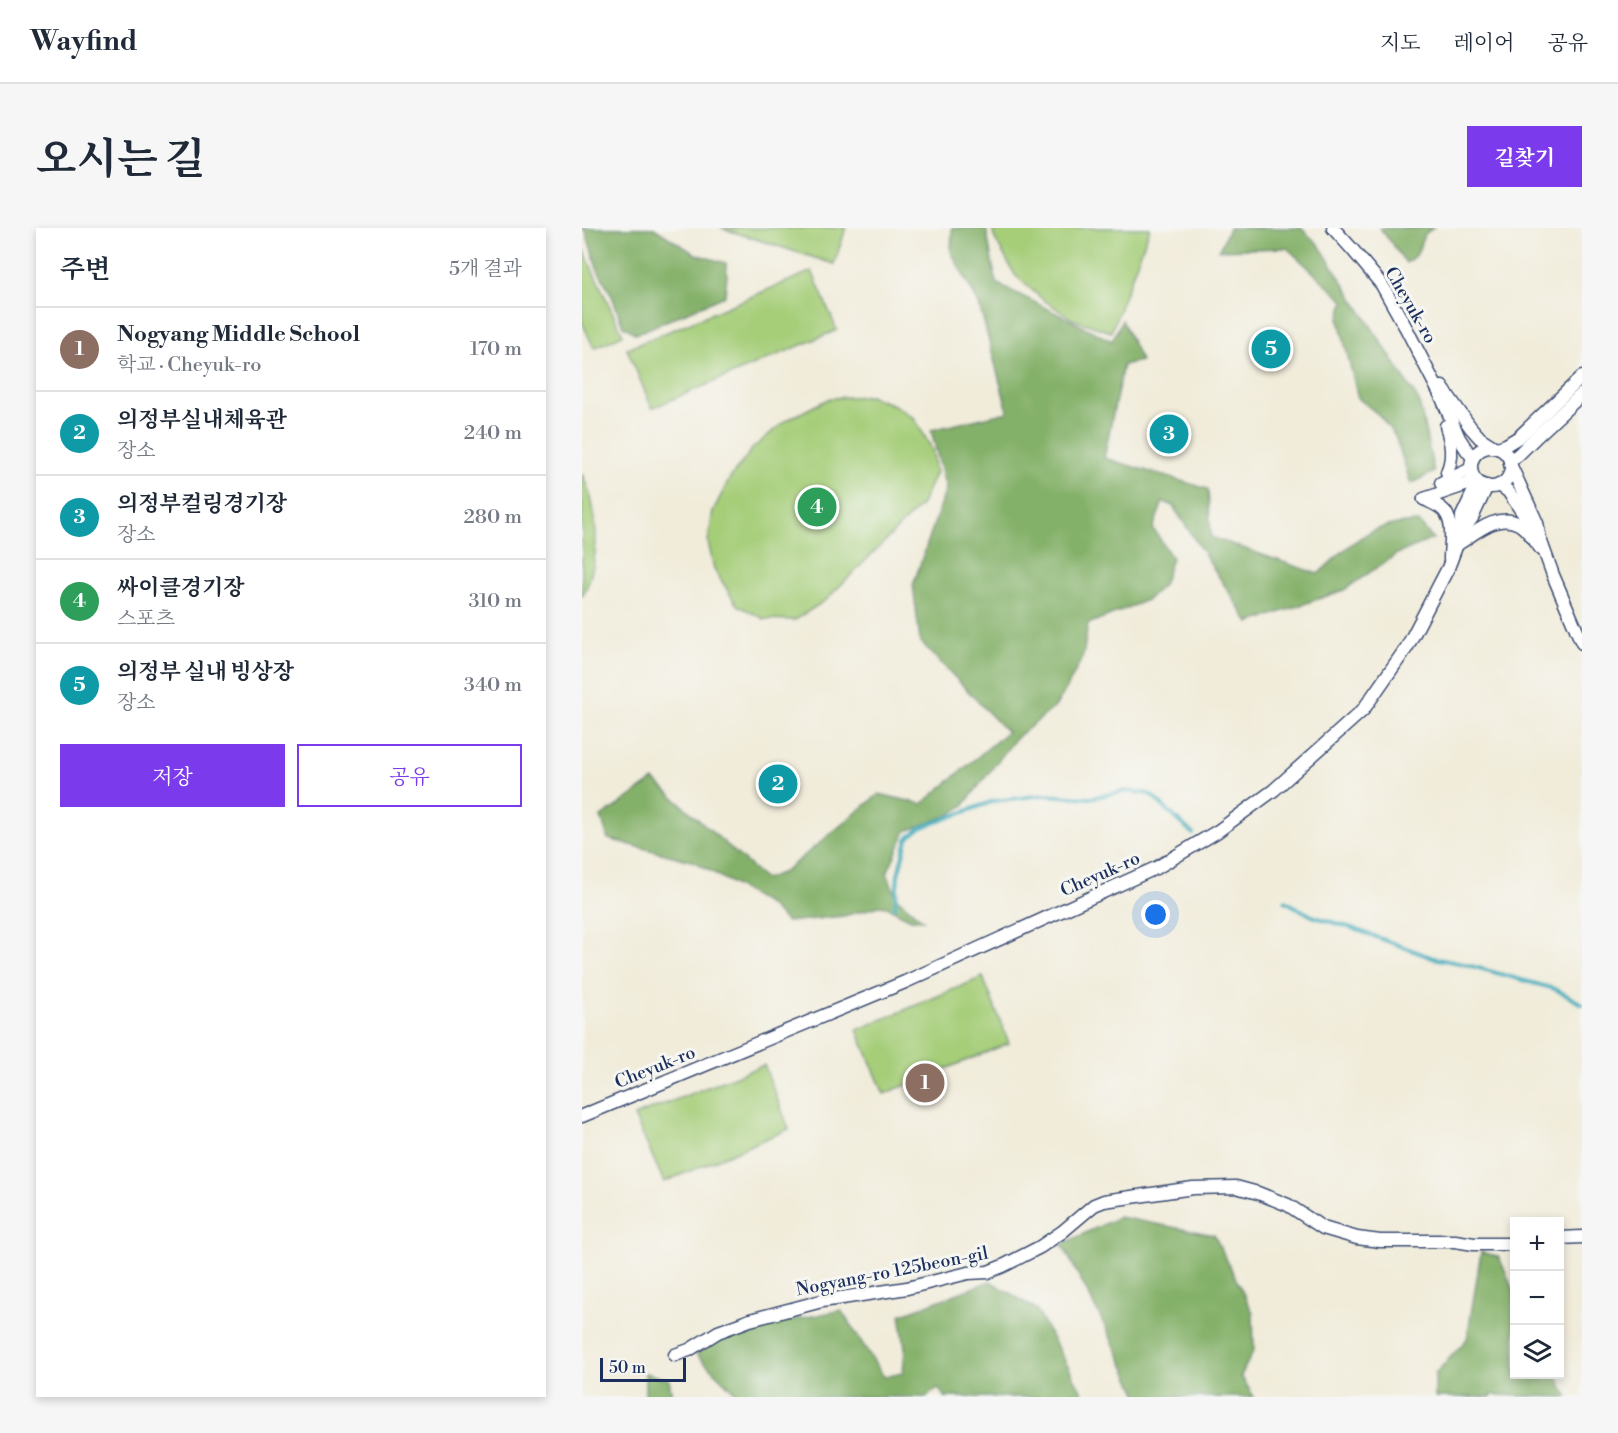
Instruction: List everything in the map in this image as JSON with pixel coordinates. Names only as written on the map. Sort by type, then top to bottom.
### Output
[{"type":"street","name":"Cheyuk-ro","points":[[1333,228],[1382,285],[1430,376]]},
{"type":"street","points":[[1430,376],[1446,391],[1480,438],[1505,453],[1537,523],[1545,554],[1582,643]]},
{"type":"street","points":[[1430,376],[1480,476]]},
{"type":"street","points":[[1430,376],[1450,440],[1452,460],[1444,478],[1480,476],[1508,491],[1540,539]]},
{"type":"street","points":[[1480,476],[1482,449],[1506,445],[1519,436],[1582,377]]},
{"type":"street","name":"Cheyuk-ro","points":[[582,1116],[905,982],[1158,867],[1218,831],[1274,790],[1363,710],[1407,647],[1448,568],[1462,531],[1472,518],[1480,476],[1508,476],[1510,462],[1582,394]]},
{"type":"street","points":[[1448,568],[1451,523],[1447,513],[1424,499],[1465,485],[1480,476]]},
{"type":"street","points":[[1458,544],[1488,524],[1505,520],[1520,524],[1545,554]]},
{"type":"street","name":"Nogyang-ro 125beon-gil","points":[[675,1355],[689,1350],[718,1332],[750,1320],[822,1301],[907,1288],[968,1273],[988,1272],[1040,1247],[1094,1205],[1104,1201],[1194,1188],[1236,1187],[1258,1192],[1288,1204],[1323,1228],[1357,1238],[1510,1244]]},
{"type":"street","points":[[1564,1238],[1582,1237]]},
{"type":"green space","points":[[582,228],[654,228],[695,254],[726,263],[725,296],[636,334],[623,326],[612,296],[597,268],[586,232]]},
{"type":"green space","points":[[721,228],[846,228],[834,264]]},
{"type":"green space","points":[[952,228],[986,228],[996,283],[1112,341],[1122,320],[1141,361],[1123,365],[1104,458],[1208,489],[1211,537],[1318,574],[1358,539],[1384,527],[1419,522],[1433,539],[1397,554],[1344,590],[1249,623],[1173,506],[1163,502],[1153,528],[1172,558],[1163,585],[1147,600],[1088,624],[1083,656],[1055,707],[1015,739],[964,805],[949,815],[906,831],[887,873],[897,898],[923,920],[911,919],[883,905],[844,916],[787,922],[769,905],[695,862],[608,839],[601,817],[654,780],[765,879],[784,872],[879,794],[922,804],[1007,732],[920,641],[913,585],[946,489],[931,430],[1008,412],[979,304],[951,252]]},
{"type":"green space","points":[[992,228],[1150,228],[1111,332],[1072,319],[1042,299],[1015,275],[994,237]]},
{"type":"green space","points":[[1229,228],[1301,228],[1319,245],[1419,401],[1434,472],[1411,484],[1395,436],[1380,416],[1358,398],[1339,320],[1344,301],[1287,248],[1219,250]]},
{"type":"green space","points":[[1380,228],[1433,228],[1424,235],[1417,254],[1406,263]]},
{"type":"green space","points":[[582,247],[623,335],[594,348],[582,322]]},
{"type":"green space","points":[[812,271],[837,330],[652,408],[627,349]]},
{"type":"green space","points":[[870,396],[894,405],[914,418],[932,449],[936,472],[922,504],[826,600],[795,620],[764,619],[737,605],[714,569],[708,542],[713,511],[730,478],[753,448],[785,421],[830,398]]},
{"type":"green space","points":[[582,474],[592,503],[596,536],[593,568],[582,597]]},
{"type":"green space","points":[[983,977],[1009,1043],[884,1094],[857,1030]]},
{"type":"green space","points":[[764,1065],[789,1129],[664,1182],[634,1116]]},
{"type":"green space","points":[[1119,1217],[1214,1235],[1253,1313],[1254,1349],[1241,1376],[1254,1397],[1139,1397],[1062,1244]]},
{"type":"green space","points":[[1481,1252],[1499,1257],[1510,1283],[1510,1379],[1558,1379],[1568,1397],[1491,1395],[1491,1397],[1435,1397],[1435,1374],[1467,1339]]},
{"type":"green space","points":[[990,1281],[1036,1309],[1085,1397],[945,1397],[938,1388],[926,1397],[737,1397],[736,1393],[696,1354],[729,1333],[841,1310],[884,1377],[903,1373],[905,1348],[900,1315]]},
{"type":"green space","points":[[645,1373],[669,1379],[672,1397],[645,1397]]},
{"type":"waterway","points":[[895,908],[898,875],[907,839],[920,828],[994,801],[1044,795],[1090,798],[1126,791],[1150,794],[1193,834]]},
{"type":"waterway","points":[[1285,901],[1312,916],[1433,958],[1464,964],[1555,989],[1582,1004]]},
{"type":"place","name":"의정부 실내 빙상장","points":[[1271,349]]},
{"type":"place","name":"의정부컬링경기장","points":[[1169,434]]},
{"type":"place","name":"싸이클경기장","points":[[817,507]]},
{"type":"place","name":"의정부실내체육관","points":[[778,784]]},
{"type":"place","name":"Nogyang Middle School","points":[[925,1083]]}]
